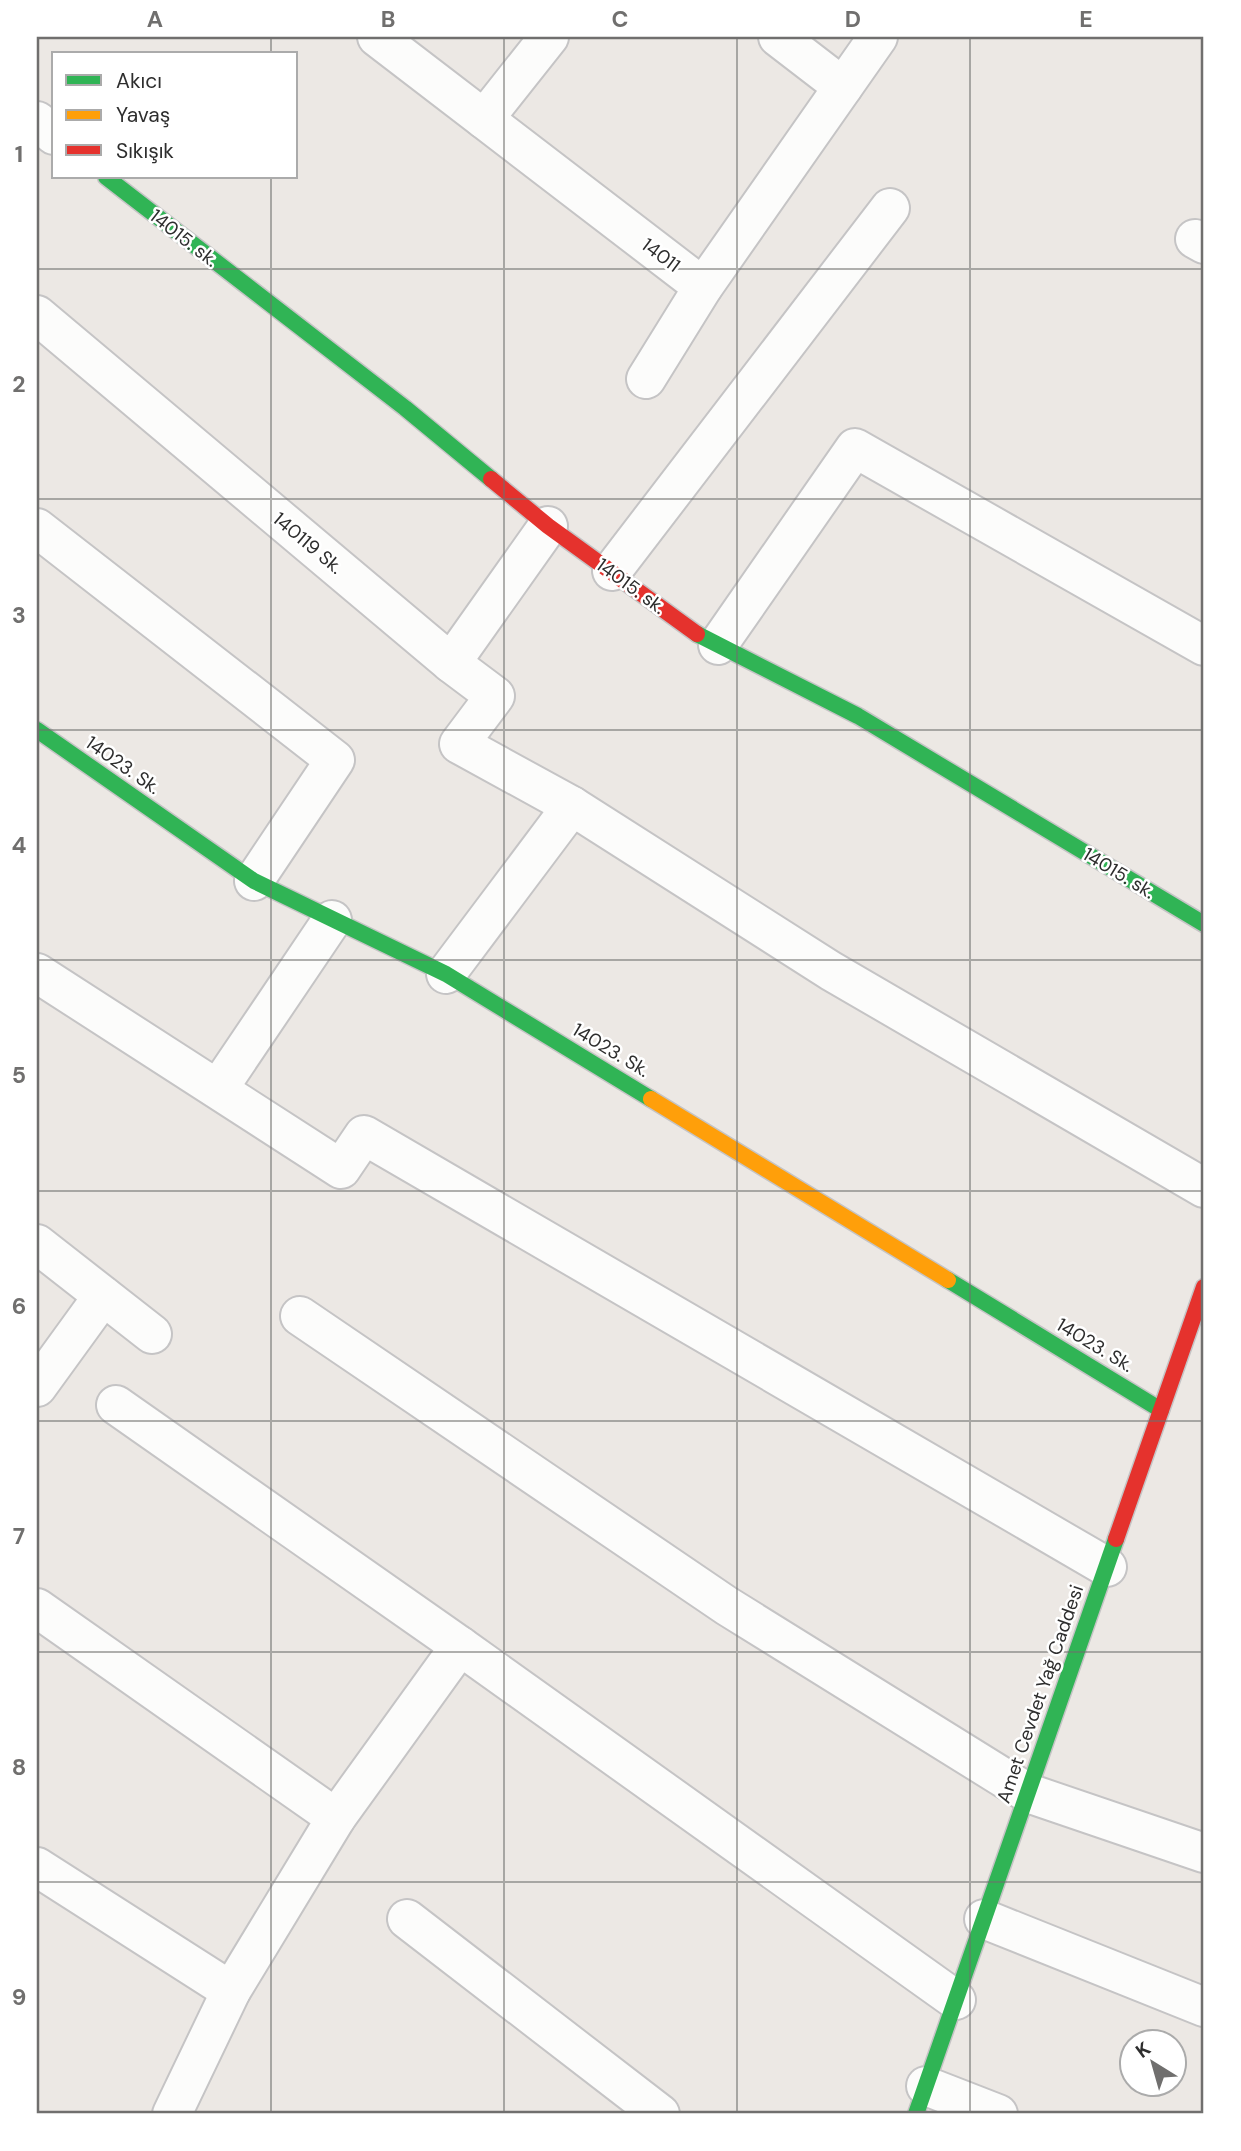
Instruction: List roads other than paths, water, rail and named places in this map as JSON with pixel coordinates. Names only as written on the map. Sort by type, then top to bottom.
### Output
[{"type":"street","name":"14011","points":[[377,37],[703,287]]},
{"type":"street","points":[[484,119],[549,37]]},
{"type":"street","points":[[778,37],[843,87]]},
{"type":"street","points":[[646,379],[703,287],[878,37]]},
{"type":"street","points":[[37,121],[52,133]]},
{"type":"street","name":"14015. sk.","points":[[107,178],[405,408],[548,526],[702,637],[858,716],[1204,924]]},
{"type":"street","points":[[612,571],[890,208]]},
{"type":"street","name":"140119 Sk.","points":[[37,316],[451,663],[495,696],[458,744],[572,806]]},
{"type":"street","points":[[718,645],[855,448],[1204,646]]},
{"type":"street","points":[[451,663],[548,526]]},
{"type":"street","points":[[37,528],[335,760],[254,881]]},
{"type":"street","name":"14023. Sk.","points":[[37,730],[254,881],[446,974],[1161,1410]]},
{"type":"street","points":[[446,974],[572,806],[831,971],[1204,1188]]},
{"type":"street","points":[[218,1089],[332,920]]},
{"type":"street","points":[[37,973],[341,1169],[364,1135],[1107,1567]]},
{"type":"street","points":[[37,1244],[152,1334]]},
{"type":"street","name":"Amet Cevdet Yağ Caddesi","points":[[921,2100],[1204,1287]]},
{"type":"street","points":[[37,1387],[103,1296]]},
{"type":"street","points":[[300,1316],[727,1606],[1028,1793],[1204,1853]]},
{"type":"street","points":[[116,1405],[460,1646],[956,2000]]},
{"type":"street","points":[[37,1608],[336,1818]]},
{"type":"street","points":[[172,2114],[231,1991],[336,1818],[460,1646]]},
{"type":"street","points":[[37,1867],[231,1991]]},
{"type":"street","points":[[407,1919],[660,2114]]},
{"type":"street","points":[[984,1919],[1204,2007]]},
{"type":"street","points":[[921,2100],[998,2114]]}]
